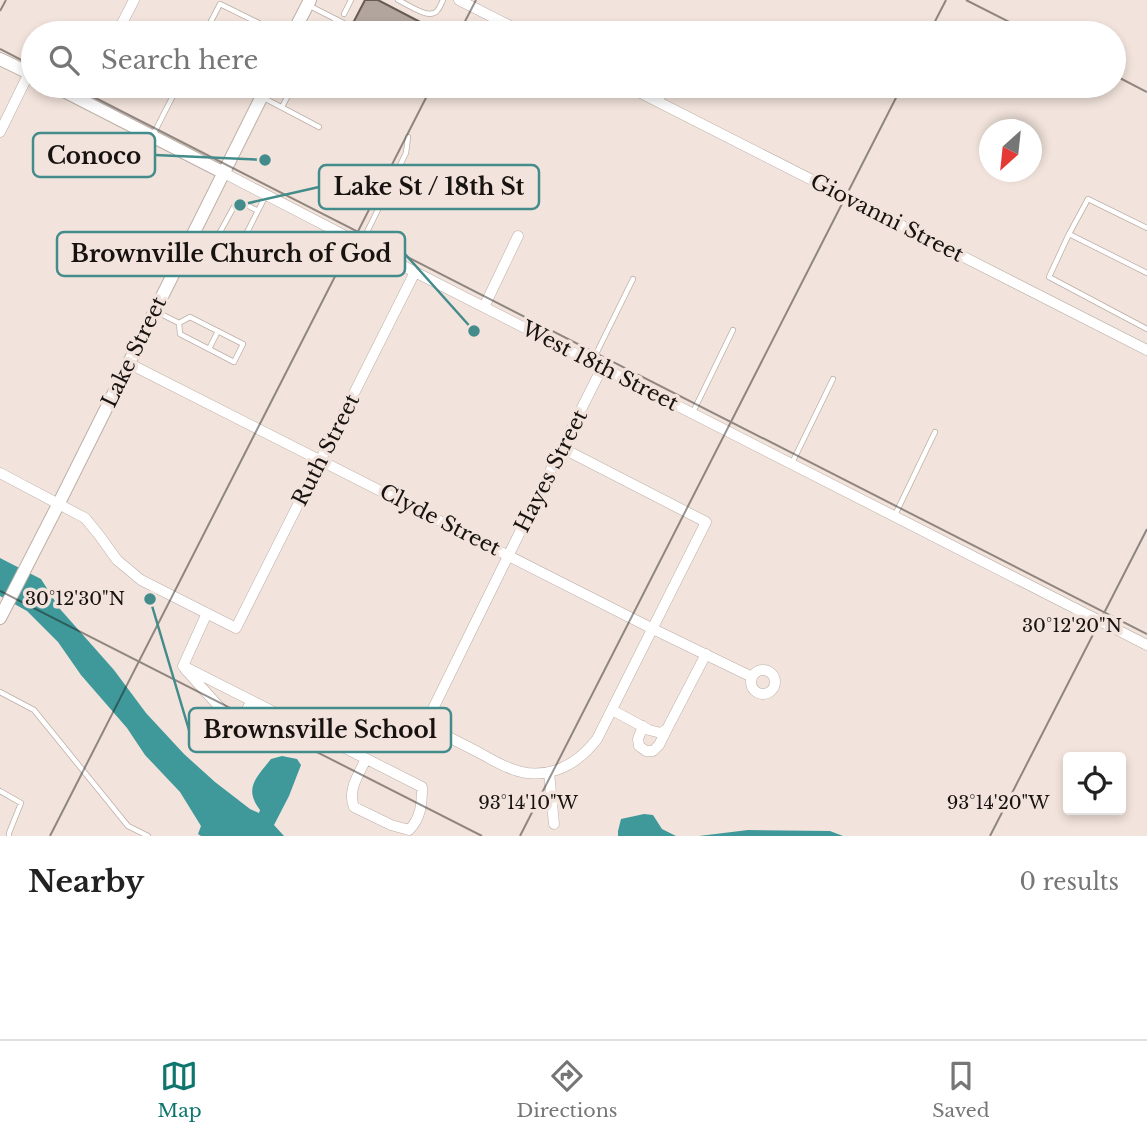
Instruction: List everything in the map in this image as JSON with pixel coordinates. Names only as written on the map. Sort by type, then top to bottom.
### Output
[{"type":"street","points":[[123,21],[134,0]]},
{"type":"street","points":[[458,0],[500,21]]},
{"type":"street","points":[[299,21],[309,2]]},
{"type":"street","points":[[0,59],[21,69]]},
{"type":"street","points":[[0,132],[21,93]]},
{"type":"street","name":"West 18th Street","points":[[77,98],[1147,645]]},
{"type":"street","name":"Lake Street","points":[[3,613],[261,98]]},
{"type":"street","name":"Giovanni Street","points":[[650,98],[1147,351]]},
{"type":"street","points":[[484,307],[518,236]]},
{"type":"street","name":"Ruth Street","points":[[207,613],[236,628],[415,272]]},
{"type":"street","name":"Clyde Street","points":[[128,363],[752,677]]},
{"type":"street","name":"Hayes Street","points":[[549,772],[527,773],[507,767],[425,725],[602,368]]},
{"type":"street","points":[[554,824],[549,772],[571,764],[588,751],[597,739],[706,522],[562,448]]},
{"type":"street","points":[[0,473],[85,518],[117,560],[141,580],[207,613],[183,666]]},
{"type":"street","points":[[643,726],[638,739],[639,746],[646,751],[653,751],[659,745],[706,654]]},
{"type":"street","points":[[183,666],[422,787],[422,806],[416,824],[409,830],[391,825],[354,807],[350,798],[352,788],[366,759]]},
{"type":"street","points":[[183,666],[232,721],[241,719],[252,701]]},
{"type":"street","points":[[612,710],[661,733],[667,729]]},
{"type":"lane","points":[[344,14],[351,0]]},
{"type":"lane","points":[[398,0],[433,15],[443,0]]},
{"type":"lane","points":[[309,2],[339,21]]},
{"type":"lane","points":[[211,21],[220,4],[255,21]]},
{"type":"lane","points":[[152,136],[172,98]]},
{"type":"lane","points":[[272,98],[282,107],[319,127]]},
{"type":"lane","points":[[282,107],[287,98]]},
{"type":"lane","points":[[660,103],[663,98]]},
{"type":"lane","points":[[361,245],[406,153],[408,137]]},
{"type":"lane","points":[[189,242],[226,261],[234,258],[266,195]]},
{"type":"lane","points":[[1147,228],[1088,198],[1049,277],[1147,329]]},
{"type":"lane","points":[[209,252],[236,203],[241,202],[258,211]]},
{"type":"lane","points":[[227,217],[234,220]]},
{"type":"lane","points":[[243,225],[249,228]]},
{"type":"lane","points":[[221,228],[228,232]]},
{"type":"lane","points":[[1069,234],[1147,273]]},
{"type":"lane","points":[[237,236],[243,240]]},
{"type":"lane","points":[[216,239],[222,242]]},
{"type":"lane","points":[[232,247],[238,250]]},
{"type":"lane","points":[[592,363],[633,279]]},
{"type":"lane","points":[[154,311],[179,323]]},
{"type":"lane","points":[[190,317],[243,344],[234,362],[180,334],[179,323],[190,317]]},
{"type":"lane","points":[[692,413],[733,330]]},
{"type":"lane","points":[[209,349],[218,331]]},
{"type":"lane","points":[[792,463],[833,379]]},
{"type":"lane","points":[[894,515],[935,432]]},
{"type":"lane","points":[[0,692],[34,710],[128,826],[148,836]]},
{"type":"lane","points":[[0,791],[21,803],[9,836]]},
{"type":"water","points":[[0,558],[41,579],[60,609],[114,670],[146,713],[184,754],[250,809],[259,813],[252,789],[257,777],[271,759],[282,756],[297,759],[301,765],[274,825],[284,836],[198,834],[201,826],[180,792],[145,755],[127,728],[81,675],[58,642],[27,611],[0,596]]},
{"type":"water","points":[[644,814],[653,815],[662,829],[676,836],[618,836],[621,819]]},
{"type":"water","points":[[748,830],[830,831],[843,836],[699,836]]},
{"type":"building","points":[[365,0],[378,0],[418,21],[354,21]]},
{"type":"place","name":"Conoco","points":[[265,160]]},
{"type":"place","name":"Lake St / 18th St","points":[[240,205]]},
{"type":"place","name":"Brownville Church of God","points":[[474,331]]},
{"type":"place","name":"Brownsville School","points":[[150,599]]}]
